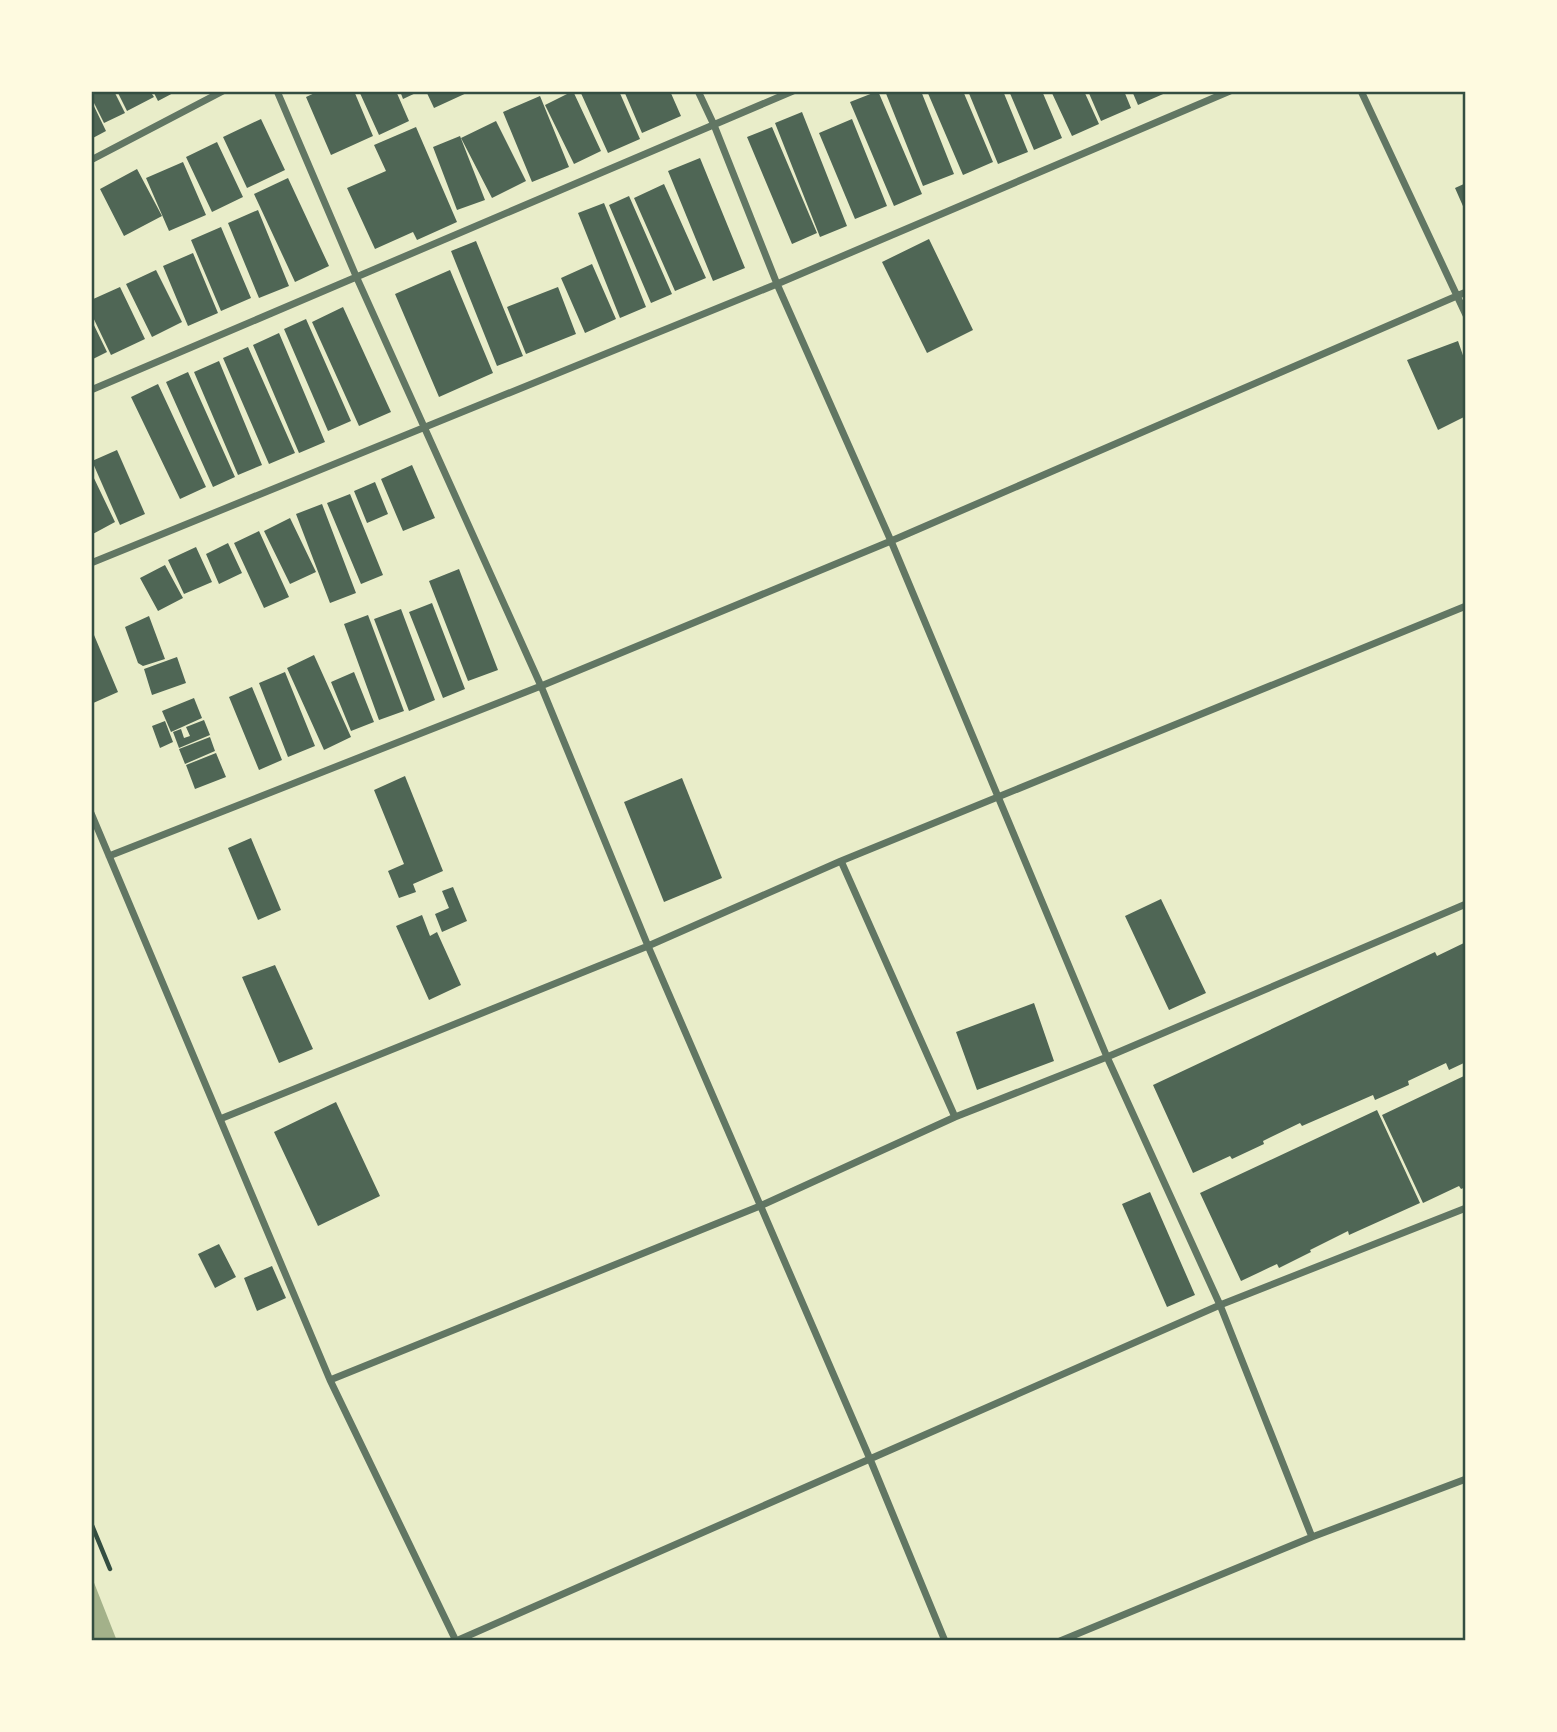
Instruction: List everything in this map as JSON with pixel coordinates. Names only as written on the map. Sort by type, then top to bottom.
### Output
[{"type":"street","points":[[91,160],[223,91]]},
{"type":"street","points":[[277,91],[356,276],[541,686],[648,946],[870,1459],[945,1641]]},
{"type":"street","points":[[698,91],[777,284],[1000,797],[1107,1058],[1220,1305],[1312,1537]]},
{"type":"street","points":[[91,390],[793,91]]},
{"type":"street","points":[[91,562],[777,284],[1230,91]]},
{"type":"street","points":[[1362,91],[1462,294],[1466,314]]},
{"type":"street","points":[[109,856],[541,686],[891,541],[1462,294]]},
{"type":"street","points":[[220,1119],[648,946],[841,861],[1466,606]]},
{"type":"street","points":[[91,813],[330,1380],[456,1641],[1220,1305],[1466,1208]]},
{"type":"street","points":[[841,861],[955,1117]]},
{"type":"street","points":[[330,1380],[760,1206],[955,1117],[1107,1058],[1466,904]]},
{"type":"street","points":[[1060,1641],[1312,1537],[1466,1479]]},
{"type":"path","points":[[91,1523],[110,1569]]},
{"type":"shaded area","points":[[91,1575],[117,1641],[91,1641]]},
{"type":"building","points":[[91,91],[114,91],[125,113],[104,123],[91,97]]},
{"type":"building","points":[[117,91],[150,91],[154,97],[127,111]]},
{"type":"building","points":[[153,91],[177,91],[158,101]]},
{"type":"building","points":[[319,91],[354,91],[373,136],[331,155],[306,97]]},
{"type":"building","points":[[359,91],[396,91],[409,121],[379,135]]},
{"type":"building","points":[[400,91],[420,91],[403,99]]},
{"type":"building","points":[[426,91],[471,91],[434,108]]},
{"type":"building","points":[[573,91],[601,151],[574,164],[545,105]]},
{"type":"building","points":[[580,91],[619,91],[640,139],[608,153]]},
{"type":"building","points":[[624,91],[670,91],[681,116],[642,133]]},
{"type":"building","points":[[878,91],[922,194],[894,206],[850,102]]},
{"type":"building","points":[[885,91],[921,91],[954,174],[923,186]]},
{"type":"building","points":[[927,91],[963,91],[993,162],[963,175]]},
{"type":"building","points":[[968,91],[1003,91],[1028,152],[998,164]]},
{"type":"building","points":[[1009,91],[1042,91],[1062,138],[1034,150]]},
{"type":"building","points":[[1051,91],[1084,91],[1099,124],[1072,136]]},
{"type":"building","points":[[1088,91],[1124,91],[1131,108],[1101,121]]},
{"type":"building","points":[[1132,91],[1170,91],[1138,105]]},
{"type":"building","points":[[540,96],[569,167],[532,182],[503,112]]},
{"type":"building","points":[[91,100],[106,131],[91,139]]},
{"type":"building","points":[[802,112],[847,226],[820,237],[775,123]]},
{"type":"building","points":[[261,119],[285,170],[247,188],[223,137]]},
{"type":"building","points":[[852,119],[887,206],[855,219],[819,133]]},
{"type":"building","points":[[496,121],[526,181],[492,198],[461,138]]},
{"type":"building","points":[[416,127],[457,222],[417,240],[413,232],[375,249],[347,188],[386,171],[374,145]]},
{"type":"building","points":[[772,127],[817,233],[792,244],[747,137]]},
{"type":"building","points":[[460,136],[485,200],[457,210],[433,147]]},
{"type":"building","points":[[217,142],[243,197],[212,212],[186,157]]},
{"type":"building","points":[[700,158],[745,268],[713,281],[668,171]]},
{"type":"building","points":[[183,162],[206,215],[169,231],[146,178]]},
{"type":"building","points":[[137,169],[162,216],[124,236],[100,189]]},
{"type":"building","points":[[288,178],[329,266],[295,282],[254,194]]},
{"type":"building","points":[[1466,183],[1466,213],[1455,188]]},
{"type":"building","points":[[664,184],[706,278],[675,291],[634,198]]},
{"type":"building","points":[[629,196],[672,294],[651,303],[609,205]]},
{"type":"building","points":[[604,203],[646,307],[620,318],[578,213]]},
{"type":"building","points":[[258,210],[289,286],[259,298],[228,223]]},
{"type":"building","points":[[221,227],[251,298],[221,311],[191,240]]},
{"type":"building","points":[[929,239],[973,330],[927,353],[882,262]]},
{"type":"building","points":[[476,241],[523,356],[497,366],[451,251]]},
{"type":"building","points":[[193,253],[218,313],[188,326],[163,266]]},
{"type":"building","points":[[592,264],[616,319],[585,333],[561,278]]},
{"type":"building","points":[[156,270],[182,322],[152,337],[126,284]]},
{"type":"building","points":[[450,270],[493,373],[439,397],[395,294]]},
{"type":"building","points":[[120,287],[145,339],[111,355],[91,313],[91,300]]},
{"type":"building","points":[[558,287],[576,334],[526,354],[507,307]]},
{"type":"building","points":[[343,307],[391,412],[359,426],[312,322]]},
{"type":"building","points":[[91,319],[107,352],[91,360]]},
{"type":"building","points":[[306,319],[351,421],[328,431],[284,329]]},
{"type":"building","points":[[279,333],[325,442],[299,453],[253,345]]},
{"type":"building","points":[[1458,341],[1466,364],[1466,416],[1438,430],[1407,360]]},
{"type":"building","points":[[248,347],[295,453],[269,464],[223,358]]},
{"type":"building","points":[[219,361],[262,465],[238,475],[194,372]]},
{"type":"building","points":[[188,372],[235,477],[213,487],[166,382]]},
{"type":"building","points":[[158,384],[206,487],[180,499],[131,397]]},
{"type":"building","points":[[117,450],[145,514],[120,525],[92,461]]},
{"type":"building","points":[[412,465],[435,518],[403,531],[381,479]]},
{"type":"building","points":[[91,472],[115,522],[91,535]]},
{"type":"building","points":[[375,482],[388,514],[367,523],[354,491]]},
{"type":"building","points":[[350,494],[383,575],[361,584],[327,503]]},
{"type":"building","points":[[322,504],[356,593],[330,603],[296,514]]},
{"type":"building","points":[[290,518],[316,572],[290,584],[264,531]]},
{"type":"building","points":[[259,531],[289,597],[264,608],[234,543]]},
{"type":"building","points":[[228,543],[242,573],[219,584],[206,554]]},
{"type":"building","points":[[196,547],[212,582],[184,594],[168,560]]},
{"type":"building","points":[[165,565],[183,598],[158,611],[140,578]]},
{"type":"building","points":[[459,569],[498,670],[468,681],[429,581]]},
{"type":"building","points":[[432,603],[465,689],[443,698],[409,612]]},
{"type":"building","points":[[401,609],[435,700],[409,711],[374,619]]},
{"type":"building","points":[[368,615],[404,711],[379,720],[344,624]]},
{"type":"building","points":[[149,616],[165,659],[143,666],[138,663],[125,627]]},
{"type":"building","points":[[94,635],[118,692],[91,704],[91,637]]},
{"type":"building","points":[[314,655],[351,737],[324,750],[287,668]]},
{"type":"building","points":[[177,657],[186,683],[152,695],[144,669]]},
{"type":"building","points":[[285,672],[315,746],[288,757],[259,683]]},
{"type":"building","points":[[354,672],[374,722],[351,731],[331,682]]},
{"type":"building","points":[[252,687],[282,760],[259,770],[229,697]]},
{"type":"building","points":[[194,698],[202,718],[171,732],[162,711]]},
{"type":"building","points":[[204,720],[210,735],[179,748],[173,732],[181,729],[184,738],[190,736],[186,727]]},
{"type":"building","points":[[165,721],[173,742],[160,748],[152,726]]},
{"type":"building","points":[[210,737],[215,751],[185,764],[179,749]]},
{"type":"building","points":[[216,753],[226,777],[195,789],[186,765]]},
{"type":"building","points":[[405,776],[443,871],[413,884],[416,892],[399,898],[388,871],[404,864],[374,790]]},
{"type":"building","points":[[682,778],[722,878],[664,902],[624,802]]},
{"type":"building","points":[[251,838],[281,910],[258,920],[228,848]]},
{"type":"building","points":[[453,887],[467,921],[442,932],[435,914],[449,908],[442,891]]},
{"type":"building","points":[[1161,899],[1206,993],[1169,1010],[1125,916]]},
{"type":"building","points":[[422,915],[430,936],[437,932],[461,985],[429,1000],[396,926]]},
{"type":"building","points":[[1466,942],[1466,1062],[1449,1070],[1446,1063],[1408,1081],[1409,1085],[1375,1100],[1373,1095],[1302,1126],[1300,1123],[1232,1159],[1230,1156],[1193,1173],[1153,1085],[1435,952],[1437,956]]},
{"type":"building","points":[[275,965],[313,1049],[279,1063],[242,977]]},
{"type":"building","points":[[1034,1003],[1054,1061],[977,1090],[956,1032]]},
{"type":"building","points":[[1466,1075],[1466,1187],[1461,1189],[1459,1186],[1423,1203],[1382,1115]]},
{"type":"building","points":[[336,1102],[380,1196],[318,1226],[274,1132]]},
{"type":"building","points":[[1377,1110],[1420,1203],[1349,1235],[1348,1231],[1279,1268],[1277,1264],[1241,1281],[1200,1193]]},
{"type":"building","points":[[1150,1192],[1195,1295],[1167,1307],[1122,1204]]},
{"type":"building","points":[[219,1244],[236,1277],[215,1288],[198,1254]]},
{"type":"building","points":[[272,1266],[286,1298],[257,1311],[244,1278]]}]
